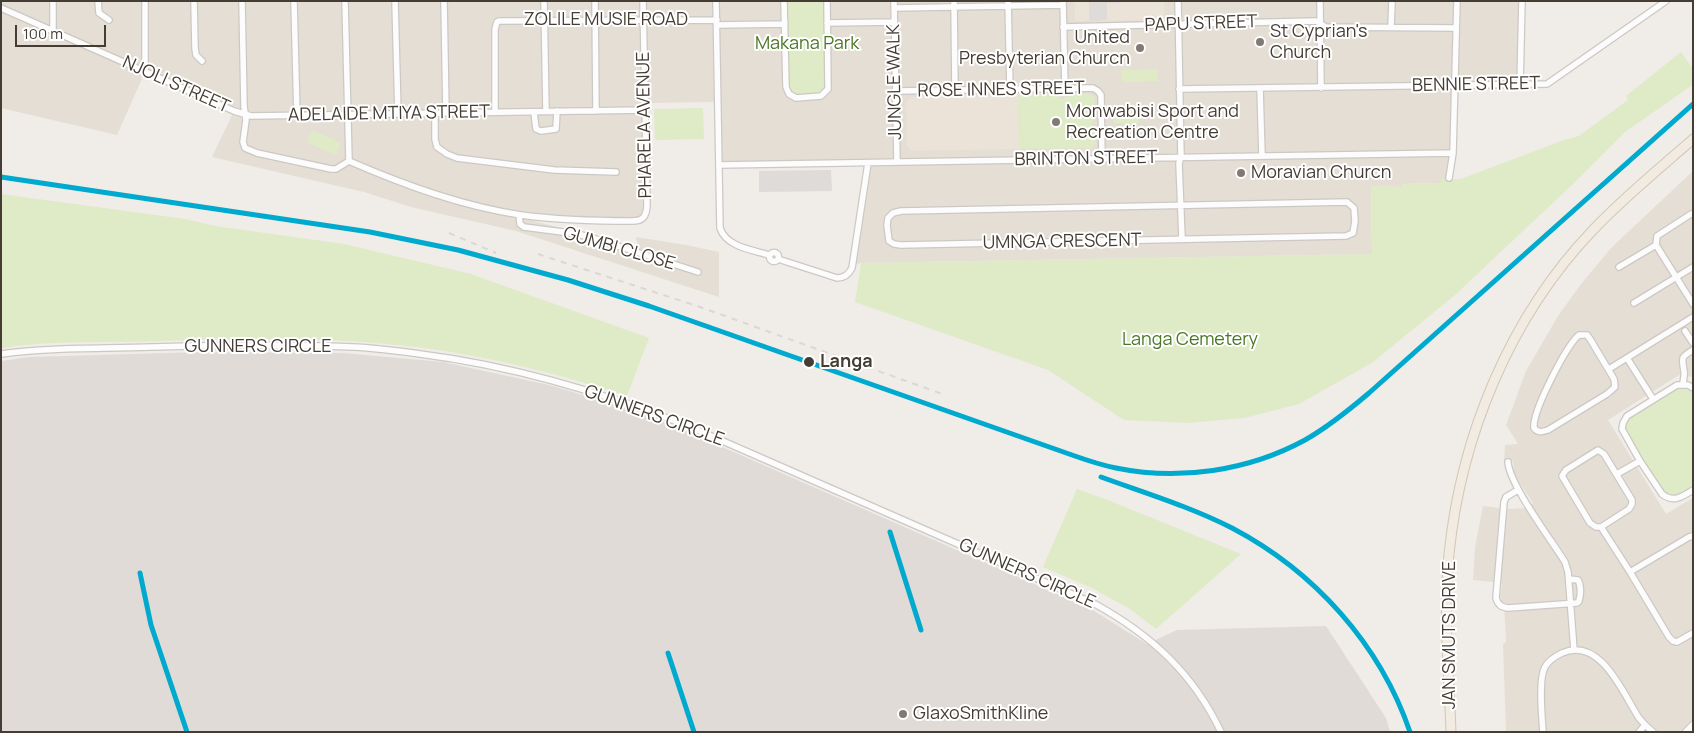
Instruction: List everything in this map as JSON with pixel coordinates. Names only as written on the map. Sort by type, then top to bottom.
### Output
[{"type":"main road","name":"JAN SMUTS DRIVE","points":[[1451,732],[1447,618],[1449,554],[1456,508],[1465,470],[1490,390],[1516,336],[1562,266],[1592,231],[1693,139]]},
{"type":"street","points":[[53,1],[53,31]]},
{"type":"street","points":[[98,1],[99,13],[109,20]]},
{"type":"street","points":[[145,1],[145,72]]},
{"type":"street","points":[[194,1],[195,48],[196,55],[202,61]]},
{"type":"street","points":[[242,1],[245,114],[243,142],[246,148],[331,169],[336,169],[349,161]]},
{"type":"street","points":[[294,1],[297,116]]},
{"type":"street","points":[[345,1],[349,161]]},
{"type":"street","points":[[395,1],[398,114]]},
{"type":"street","points":[[444,1],[446,113]]},
{"type":"street","points":[[544,1],[546,111]]},
{"type":"street","points":[[595,1],[596,110]]},
{"type":"street","name":"PHARELA AVENUE","points":[[519,215],[632,222],[644,218],[647,210],[643,1]]},
{"type":"street","points":[[716,1],[720,224],[723,236],[730,242],[769,255],[772,252],[776,252],[778,259],[837,278],[845,276],[852,268],[868,163]]},
{"type":"street","points":[[784,1],[786,90],[796,98],[822,96],[828,89],[827,1]]},
{"type":"street","points":[[1178,1],[1182,239]]},
{"type":"street","points":[[1320,1],[1321,88]]},
{"type":"street","points":[[1391,27],[1392,1]]},
{"type":"street","points":[[1450,178],[1453,153],[1457,1]]},
{"type":"street","points":[[1520,85],[1522,1]]},
{"type":"street","name":"BENNIE STREET","points":[[1179,89],[1542,84],[1552,81],[1666,1]]},
{"type":"street","points":[[894,5],[1063,3],[1065,88]]},
{"type":"street","points":[[954,4],[955,90]]},
{"type":"street","points":[[1008,4],[1010,90]]},
{"type":"street","name":"JUNGLE WALK","points":[[894,5],[897,162]]},
{"type":"street","name":"NJOLI STREET","points":[[1,8],[245,114]]},
{"type":"street","name":"ZOLILE MUSIE ROAD","points":[[495,112],[495,29],[496,22],[502,20],[644,20],[785,24]]},
{"type":"street","name":"PAPU STREET","points":[[1064,27],[1316,20],[1326,27],[1456,28]]},
{"type":"street","points":[[828,23],[894,22]]},
{"type":"street","name":"ROSE INNES STREET","points":[[895,92],[1093,88],[1100,93],[1102,159]]},
{"type":"street","points":[[1260,88],[1262,156]]},
{"type":"street","name":"ADELAIDE MTIYA STREET","points":[[245,114],[251,116],[297,116],[645,110]]},
{"type":"street","points":[[534,112],[536,129],[547,131],[554,130],[557,127],[557,111]]},
{"type":"street","points":[[435,113],[435,139],[437,147],[457,158],[554,170],[616,172]]},
{"type":"street","name":"BRINTON STREET","points":[[719,165],[1453,153]]},
{"type":"street","points":[[349,161],[410,187],[476,206],[519,215]]},
{"type":"street","name":"UMNGA CRESCENT","points":[[1347,202],[1354,208],[1355,214],[1353,233],[1346,236],[1182,239],[901,245],[889,241],[887,232],[888,218],[894,213],[901,211],[1347,202]]},
{"type":"street","points":[[1692,214],[1657,236],[1656,244],[1693,304]]},
{"type":"street","name":"GUMBI CLOSE","points":[[519,215],[520,224],[524,227],[555,230],[602,241],[698,272]]},
{"type":"street","points":[[1619,267],[1656,244]]},
{"type":"street","points":[[1634,303],[1693,267]]},
{"type":"street","points":[[1608,369],[1693,317]]},
{"type":"street","points":[[1685,331],[1693,343]]},
{"type":"street","points":[[1579,335],[1587,335],[1608,369],[1615,382],[1613,390],[1548,430],[1540,432],[1534,428],[1534,419],[1555,372],[1572,342],[1579,335]]},
{"type":"street","name":"GUNNERS CIRCLE","points":[[1,354],[179,346],[289,345],[354,347],[463,360],[583,389],[639,406],[1094,604],[1134,628],[1165,653],[1186,676],[1203,699],[1221,732]]},
{"type":"street","points":[[1683,384],[1682,359],[1684,355],[1693,350]]},
{"type":"street","points":[[1627,358],[1653,399]]},
{"type":"street","points":[[1693,388],[1683,384],[1672,387],[1627,416],[1623,423],[1624,434],[1666,498],[1676,499],[1693,490]]},
{"type":"street","points":[[1598,450],[1604,454],[1617,474],[1632,500],[1632,504],[1629,509],[1601,527],[1596,527],[1590,524],[1562,476],[1566,470],[1598,450]]},
{"type":"street","points":[[1617,474],[1640,461]]},
{"type":"street","points":[[1508,462],[1508,470],[1518,490],[1565,562],[1569,579],[1574,650]]},
{"type":"street","points":[[1518,490],[1506,497],[1504,502],[1497,603],[1502,607],[1508,608],[1580,601],[1580,583],[1578,580],[1569,579]]},
{"type":"street","points":[[1601,527],[1673,641],[1681,640],[1693,633]]},
{"type":"street","points":[[1630,572],[1693,536]]},
{"type":"street","points":[[1543,732],[1541,687],[1544,667],[1556,656],[1574,650],[1584,651],[1604,664],[1645,725],[1653,732]]},
{"type":"street","points":[[1639,732],[1645,725]]},
{"type":"street","points":[[1687,732],[1693,726]]},
{"type":"shaded area","points":[[1,1],[1522,1],[1520,85],[1455,86],[1449,178],[1440,183],[1402,184],[1402,187],[1371,186],[1372,254],[861,263],[852,265],[868,163],[719,165],[717,102],[645,103],[647,211],[639,221],[503,213],[638,248],[636,237],[719,252],[719,297],[516,231],[411,207],[364,192],[212,157],[234,111],[145,72],[117,135],[1,108]]},
{"type":"shaded area","points":[[1075,1],[1164,1],[1164,20],[1075,21]]},
{"type":"shaded area","points":[[1089,1],[1120,1],[1120,3],[1107,3],[1107,20],[1089,21]]},
{"type":"shaded area","points":[[1018,95],[1019,149],[912,151],[907,146],[906,102],[911,97]]},
{"type":"shaded area","points":[[831,170],[832,191],[759,192],[759,171]]},
{"type":"shaded area","points":[[1693,171],[1693,377],[1679,375],[1608,420],[1666,514],[1693,498],[1693,732],[1506,732],[1503,644],[1506,642],[1504,604],[1500,600],[1502,583],[1473,580],[1475,547],[1483,506],[1508,509],[1526,508],[1533,503],[1514,474],[1513,461],[1504,461],[1505,445],[1518,444],[1506,425],[1526,371],[1558,316],[1581,284],[1612,247]]},
{"type":"shaded area","points":[[202,352],[343,353],[443,362],[549,385],[610,403],[670,424],[1091,609],[1147,644],[1177,630],[1326,626],[1386,718],[1390,732],[1,732],[1,361],[29,357]]},
{"type":"green space","name":"Makana Park","points":[[787,1],[825,1],[826,87],[819,94],[796,95],[792,94],[788,87]]},
{"type":"green space","name":"Langa Cemetery","points":[[1681,52],[1693,69],[1693,84],[1691,86],[1625,132],[1574,183],[1455,295],[1373,362],[1299,404],[1244,418],[1188,423],[1124,420],[1048,370],[855,302],[861,263],[1372,254],[1371,186],[1402,187],[1402,184],[1440,183],[1441,179],[1461,179],[1579,136],[1628,100],[1626,96]]},
{"type":"green space","points":[[1157,69],[1158,81],[1122,82],[1121,70]]},
{"type":"green space","name":"Monwabisi Sport and Recreation Centre","points":[[1059,94],[1059,98],[1064,100],[1065,97],[1072,94],[1090,94],[1095,98],[1095,118],[1092,125],[1095,131],[1096,143],[1092,148],[1019,149],[1018,95]]},
{"type":"green space","points":[[703,108],[704,139],[655,140],[654,109]]},
{"type":"green space","points":[[1139,110],[1139,123],[1114,123],[1114,111]]},
{"type":"green space","points":[[312,130],[341,143],[336,155],[307,143]]},
{"type":"green space","points":[[1,194],[185,219],[215,226],[344,244],[471,274],[649,338],[627,396],[568,378],[508,363],[418,347],[387,344],[274,339],[60,343],[1,348]]},
{"type":"green space","points":[[1682,387],[1690,390],[1693,395],[1693,489],[1677,498],[1663,494],[1626,433],[1626,424],[1629,418],[1675,389]]},
{"type":"green space","points":[[1077,489],[1241,554],[1156,629],[1130,609],[1094,589],[1043,567]]},
{"type":"railway","points":[[568,280],[718,329],[1091,461],[1149,472],[1189,473],[1215,471],[1240,466],[1286,449],[1329,424],[1349,409],[1693,104]]},
{"type":"railway","points":[[449,233],[496,253]]},
{"type":"railway","points":[[538,254],[700,307],[945,395]]},
{"type":"railway","points":[[890,532],[921,630]]},
{"type":"railway","points":[[140,573],[151,625],[187,732]]},
{"type":"railway","points":[[668,653],[694,732]]},
{"type":"transit line","points":[[1,177],[370,232],[458,250],[568,280],[649,306],[1094,462],[1140,472],[1188,473],[1213,471],[1260,459],[1283,451],[1330,424],[1369,393],[1693,104]]},
{"type":"transit line","points":[[1101,477],[1216,520],[1262,546],[1290,566],[1316,588],[1362,640],[1381,669],[1397,700],[1410,732]]},
{"type":"transit line","points":[[890,532],[921,630]]},
{"type":"transit line","points":[[140,573],[151,625],[187,732]]},
{"type":"transit line","points":[[668,653],[694,732]]},
{"type":"place","name":"St Cyprian's Church","points":[[1260,42]]},
{"type":"place","name":"United Presbyterian Churcn","points":[[1140,48]]},
{"type":"place","name":"Monwabisi Sport and Recreation Centre","points":[[1056,122]]},
{"type":"place","name":"Moravian Churcn","points":[[1241,173]]},
{"type":"place","name":"Langa","points":[[809,362]]},
{"type":"place","name":"GlaxoSmithKline","points":[[903,714]]}]
